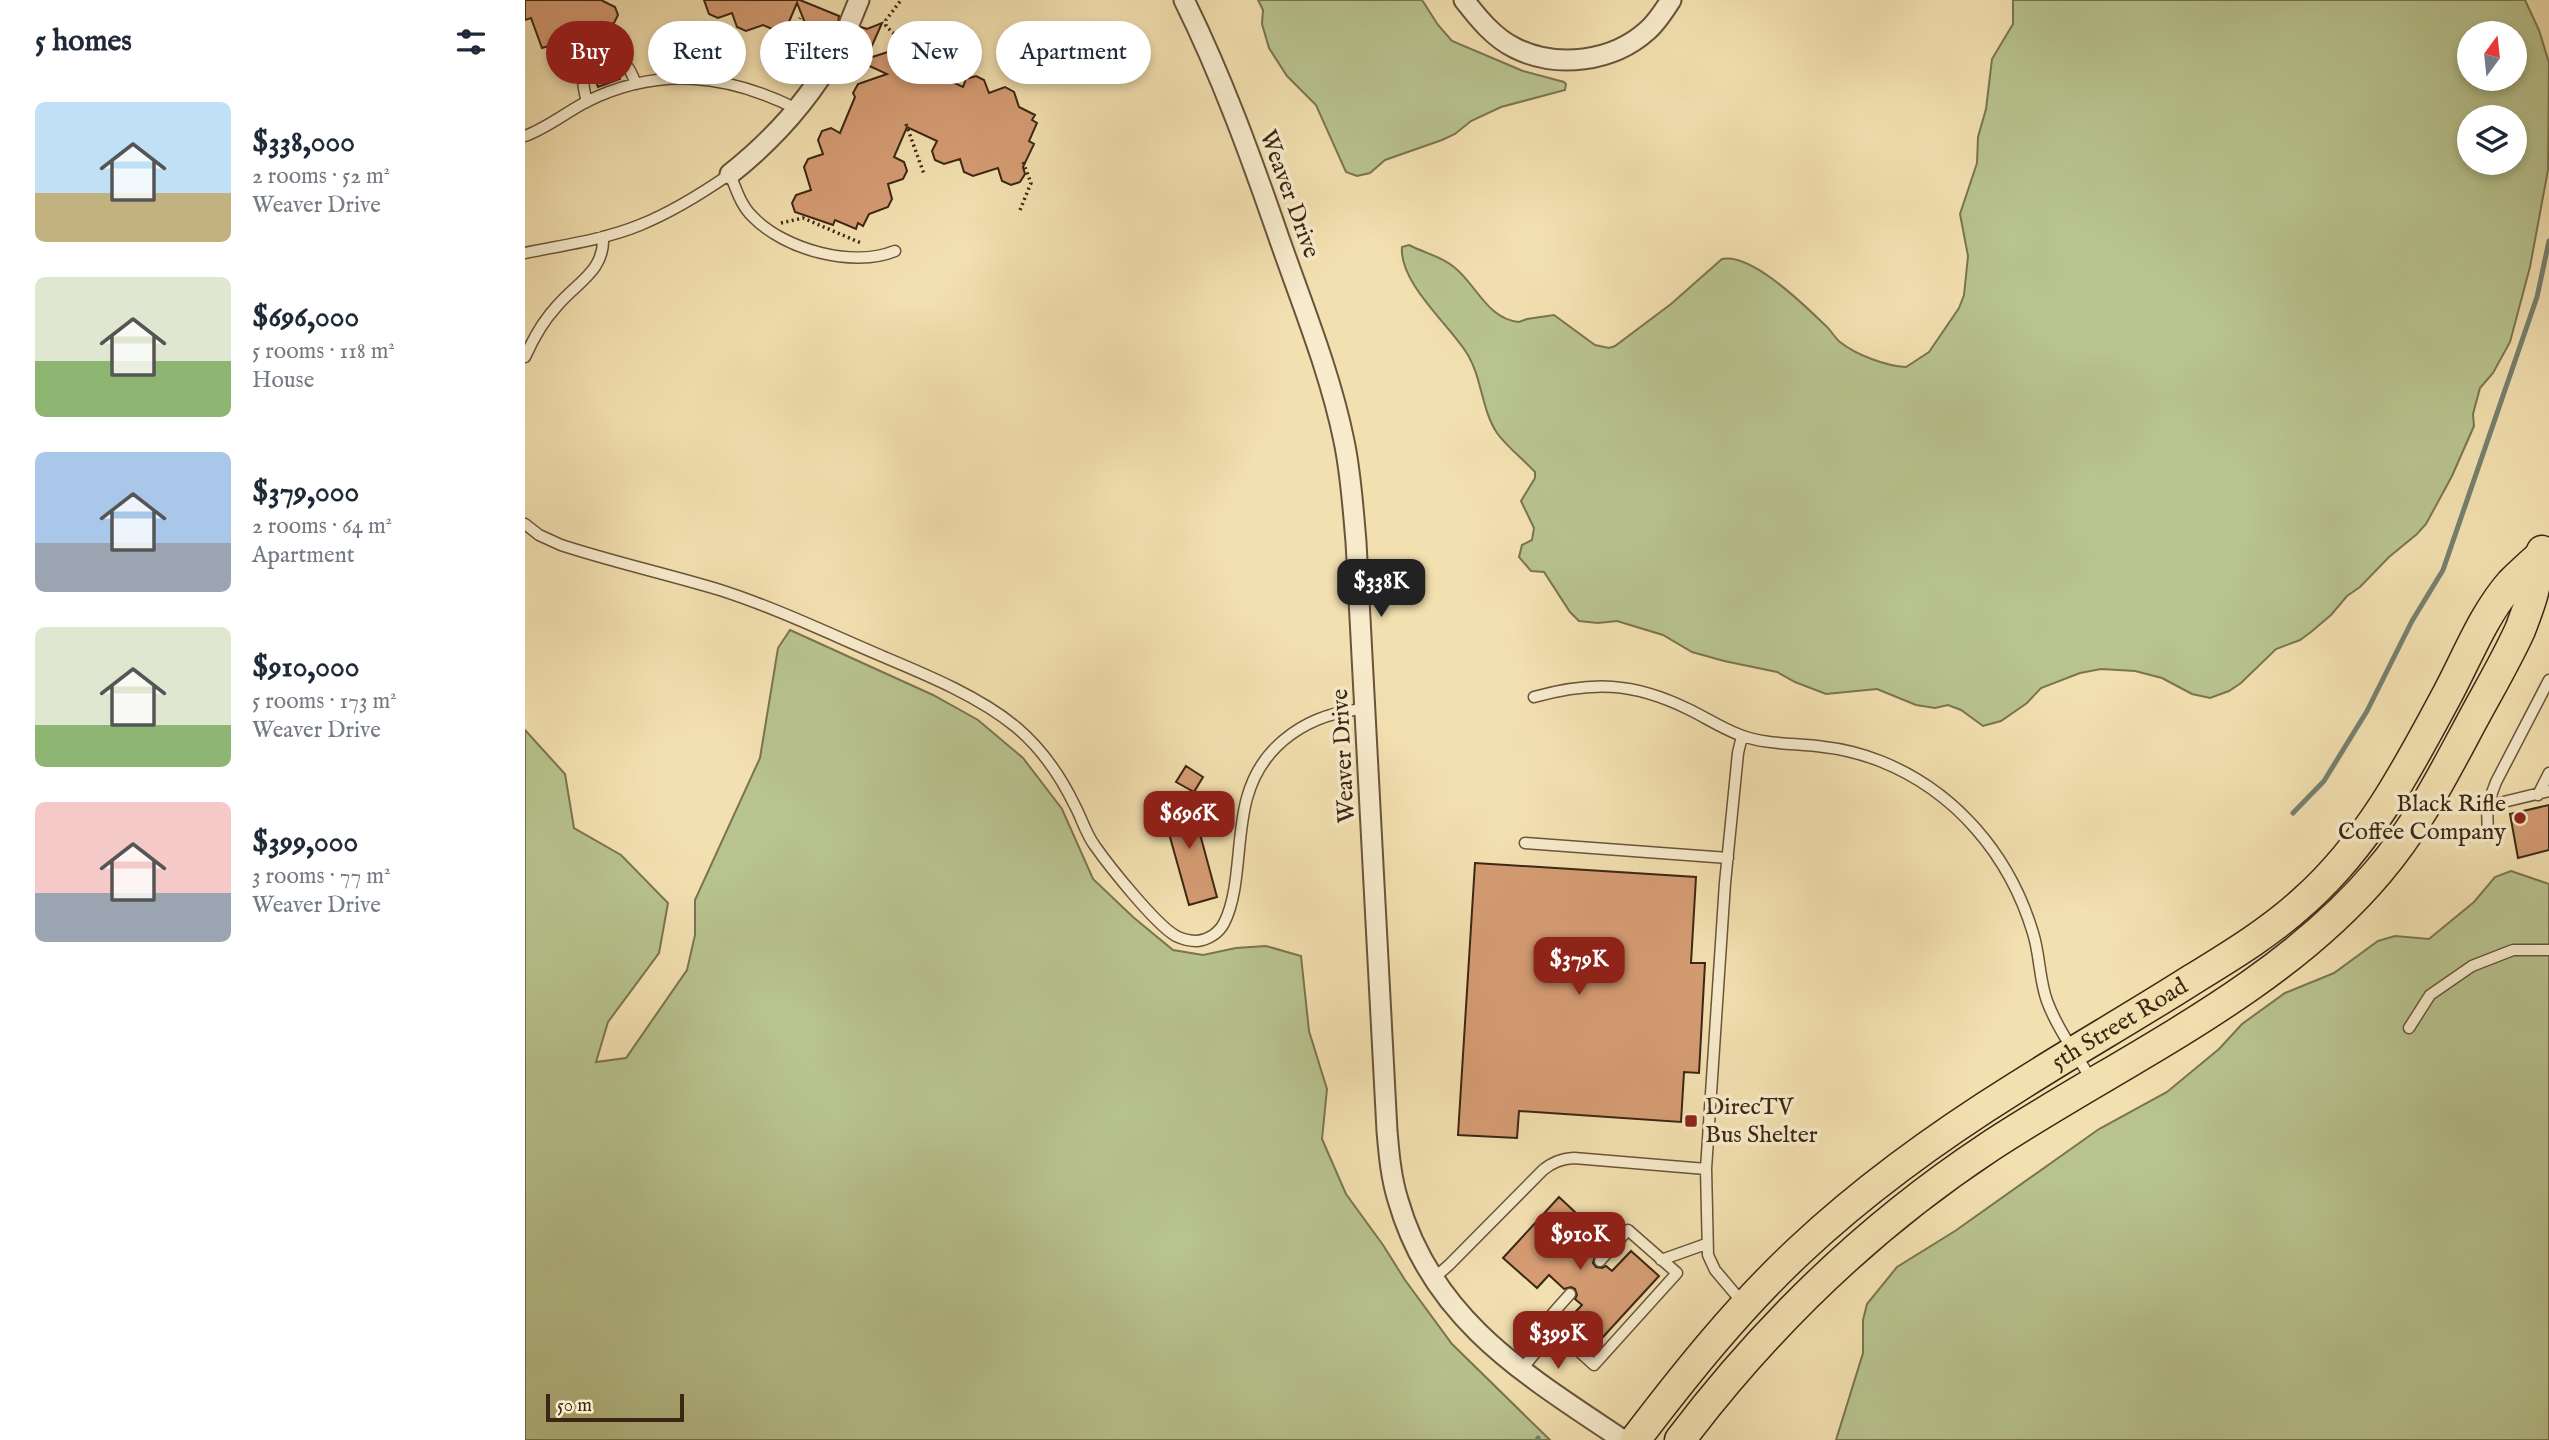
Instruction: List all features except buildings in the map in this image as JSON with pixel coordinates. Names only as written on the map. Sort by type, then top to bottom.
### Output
[{"type":"main road","name":"5th Street Road","points":[[1635,1440],[1704,1350],[1745,1305],[1850,1205],[1903,1163],[2018,1086],[2248,945],[2304,901],[2330,875],[2379,815],[2398,785],[2489,615],[2511,584],[2546,552]]},
{"type":"main road","name":"5th Street Road","points":[[1680,1440],[1745,1357],[1783,1317],[1859,1245],[1914,1200],[1978,1155],[2240,992],[2330,922],[2377,874],[2433,794],[2520,631],[2546,552]]},
{"type":"street","points":[[850,21],[859,0]]},
{"type":"street","name":"Weaver Drive","points":[[1184,0],[1220,79],[1262,189],[1329,386],[1351,483],[1366,709],[1383,1071],[1389,1157],[1398,1200],[1409,1233],[1433,1279],[1471,1328],[1521,1370],[1623,1440]]},
{"type":"street","points":[[1464,0],[1496,35],[1515,48],[1542,57],[1566,60],[1589,59],[1630,43],[1647,31],[1671,0]]},
{"type":"street","points":[[730,174],[752,156],[797,109],[816,84]]},
{"type":"lane","points":[[525,136],[587,102],[636,84],[669,78],[715,80],[758,91],[797,109]]},
{"type":"lane","points":[[634,80],[636,84]]},
{"type":"lane","points":[[583,84],[587,102]]},
{"type":"lane","points":[[525,253],[603,237],[639,225],[666,213],[730,174],[752,217],[785,239],[846,258],[864,258],[895,251]]},
{"type":"lane","points":[[525,357],[554,308],[596,268],[602,253],[603,237]]},
{"type":"lane","points":[[525,524],[539,535],[561,545],[742,598],[909,667],[994,712],[1015,726],[1047,761],[1066,788],[1094,844],[1107,862],[1161,924],[1175,936],[1187,940],[1206,939],[1224,923],[1232,898],[1247,799],[1265,760],[1282,742],[1302,727],[1336,712],[1366,709]]},
{"type":"lane","points":[[2488,836],[2487,806],[2496,782],[2549,680]]},
{"type":"lane","points":[[1534,697],[1584,686],[1625,687],[1666,698],[1742,736],[1824,747],[1878,761],[1926,785],[1968,819],[1992,849],[2014,885],[2033,932],[2047,1001],[2094,1082]]},
{"type":"lane","points":[[1742,736],[1728,858],[1706,1169],[1706,1244],[1714,1270],[1745,1305]]},
{"type":"lane","points":[[2538,795],[2549,773]]},
{"type":"lane","points":[[2487,806],[2549,791]]},
{"type":"lane","points":[[1525,843],[1728,858]]},
{"type":"lane","points":[[2409,1028],[2430,995],[2472,966],[2513,950],[2549,950]]},
{"type":"lane","points":[[1433,1279],[1551,1163],[1574,1158],[1706,1169]]},
{"type":"lane","points":[[1570,1294],[1546,1321],[1594,1365],[1677,1273],[1628,1230],[1600,1261]]},
{"type":"lane","points":[[1661,1260],[1706,1244]]},
{"type":"lane","points":[[1521,1370],[1555,1329]]},
{"type":"path","points":[[887,21],[901,0]]},
{"type":"path","points":[[906,124],[924,174]]},
{"type":"path","points":[[1020,210],[1031,183],[1023,162]]},
{"type":"path","points":[[780,223],[799,218],[827,225],[869,248]]},
{"type":"green space","points":[[1258,0],[1422,0],[1452,41],[1523,71],[1564,82],[1565,90],[1501,107],[1471,121],[1455,134],[1385,160],[1370,173],[1357,176],[1346,172],[1316,105],[1287,76],[1269,48],[1262,24],[1263,10]]},
{"type":"green space","points":[[2013,0],[2525,0],[2539,30],[2549,63],[2548,170],[2530,267],[2510,342],[2493,373],[2480,388],[2473,414],[2474,426],[2452,476],[2426,524],[2311,632],[2300,640],[2276,649],[2229,691],[2210,698],[2192,694],[2162,678],[2135,671],[2101,669],[2080,673],[2041,688],[2027,703],[2001,721],[1983,726],[1961,710],[1948,705],[1935,708],[1916,705],[1877,689],[1826,694],[1777,672],[1692,652],[1663,635],[1617,621],[1579,621],[1544,572],[1531,571],[1519,557],[1522,545],[1532,540],[1534,528],[1521,501],[1535,478],[1535,472],[1497,433],[1471,361],[1416,288],[1403,260],[1402,247],[1409,245],[1449,263],[1498,315],[1519,322],[1554,315],[1595,345],[1609,348],[1671,304],[1722,259],[1734,259],[1748,264],[1777,282],[1847,347],[1871,359],[1906,367],[1929,352],[1959,308],[1964,295],[1968,256],[1960,214],[1977,163],[1978,137],[1986,109],[1992,59],[2013,24]]},
{"type":"green space","points":[[790,630],[933,695],[978,720],[1023,758],[1062,809],[1093,879],[1173,950],[1203,955],[1236,948],[1266,946],[1301,956],[1309,1031],[1327,1089],[1322,1139],[1346,1194],[1452,1344],[1550,1440],[525,1440],[525,730],[565,774],[574,828],[621,855],[668,903],[659,953],[608,1022],[596,1062],[626,1058],[687,970],[695,935],[695,900],[760,758],[778,648]]},
{"type":"green space","points":[[2511,871],[2549,884],[2549,1440],[1836,1440],[1863,1353],[1863,1320],[1867,1304],[1897,1267],[1955,1231],[2099,1129],[2167,1092],[2219,1049],[2242,1024],[2285,993],[2334,973],[2378,941],[2395,936],[2429,939],[2474,902],[2495,877]]},
{"type":"waterway","points":[[2293,813],[2324,781],[2367,711],[2412,621],[2443,570],[2537,297],[2549,241]]},
{"type":"place","name":"Black Rifle Coffee Company","points":[[2520,818]]},
{"type":"place","name":"DirecTV Bus Shelter","points":[[1691,1121]]}]
